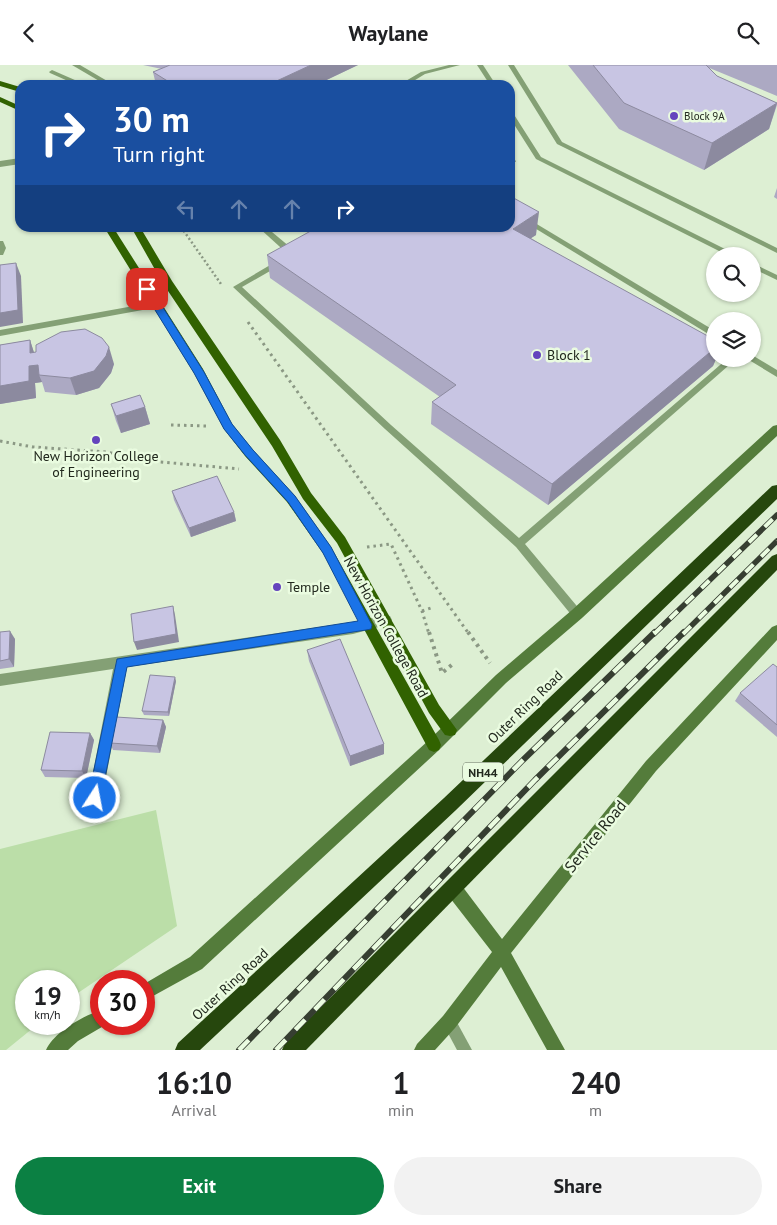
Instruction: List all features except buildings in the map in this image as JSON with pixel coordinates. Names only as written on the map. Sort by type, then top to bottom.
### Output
[{"type":"highway","name":"Outer Ring Road","points":[[185,1050],[445,809],[777,489]]},
{"type":"highway","points":[[292,1050],[777,560]]},
{"type":"main road","points":[[0,83],[15,88]]},
{"type":"main road","points":[[0,99],[15,106]]},
{"type":"main road","name":"New Horizon College Road","points":[[111,232],[199,372],[228,426],[249,453],[291,499],[327,550],[366,625],[434,745]]},
{"type":"main road","name":"New Horizon College Road","points":[[138,232],[167,281],[276,443],[307,496],[341,540],[434,709],[450,731]]},
{"type":"street","points":[[0,164],[15,162]]},
{"type":"street","points":[[155,987],[196,963],[450,731],[502,679],[577,614],[777,429]]},
{"type":"street","points":[[0,680],[366,625],[385,620]]},
{"type":"street","name":"Service Road","points":[[423,1050],[449,1022],[502,952],[651,766],[774,639]]},
{"type":"street","points":[[95,798],[122,662]]},
{"type":"street","points":[[454,888],[502,952],[556,1050]]},
{"type":"street","points":[[55,1050],[72,1035],[90,1024]]},
{"type":"lane","points":[[75,65],[102,80]]},
{"type":"lane","points":[[411,80],[423,73],[457,65]]},
{"type":"lane","points":[[480,65],[490,80]]},
{"type":"lane","points":[[511,65],[559,143],[777,251]]},
{"type":"lane","points":[[52,72],[70,80]]},
{"type":"lane","points":[[515,121],[538,158],[717,247]]},
{"type":"lane","points":[[515,213],[706,330]]},
{"type":"lane","points":[[268,232],[298,252],[237,287],[388,427],[519,544],[577,614]]},
{"type":"lane","points":[[0,243],[2,247],[0,253]]},
{"type":"lane","points":[[761,270],[777,278]]},
{"type":"lane","points":[[0,333],[156,305]]},
{"type":"lane","points":[[761,364],[777,374]]},
{"type":"lane","points":[[519,544],[723,367]]},
{"type":"lane","points":[[449,1022],[465,1050]]},
{"type":"path","points":[[185,232],[222,284]]},
{"type":"path","points":[[244,317],[492,665]]},
{"type":"path","points":[[171,425],[228,426]]},
{"type":"path","points":[[0,441],[33,447],[107,452],[140,460],[240,469]]},
{"type":"path","points":[[364,547],[392,544],[422,611],[442,673],[454,663]]},
{"type":"path","points":[[422,611],[434,607]]},
{"type":"green space","points":[[156,810],[177,926],[112,970],[90,970],[90,985],[80,992],[80,970],[15,970],[15,1035],[24,1035],[6,1050],[0,1050],[0,849]]},
{"type":"railway","points":[[654,634],[777,515]]},
{"type":"railway","points":[[683,634],[777,541]]},
{"type":"railway","points":[[239,1050],[523,760],[655,632]]},
{"type":"railway","points":[[276,1050],[535,780],[684,632]]},
{"type":"place","name":"Block 9A","points":[[674,116]]},
{"type":"place","name":"Block 1","points":[[537,355]]},
{"type":"place","name":"New Horizon College of Engineering","points":[[96,440]]},
{"type":"place","name":"Temple","points":[[277,587]]},
{"type":"route","points":[[95,798],[122,662],[366,625],[327,550],[291,499],[249,453],[228,426],[199,372],[147,289]]}]
